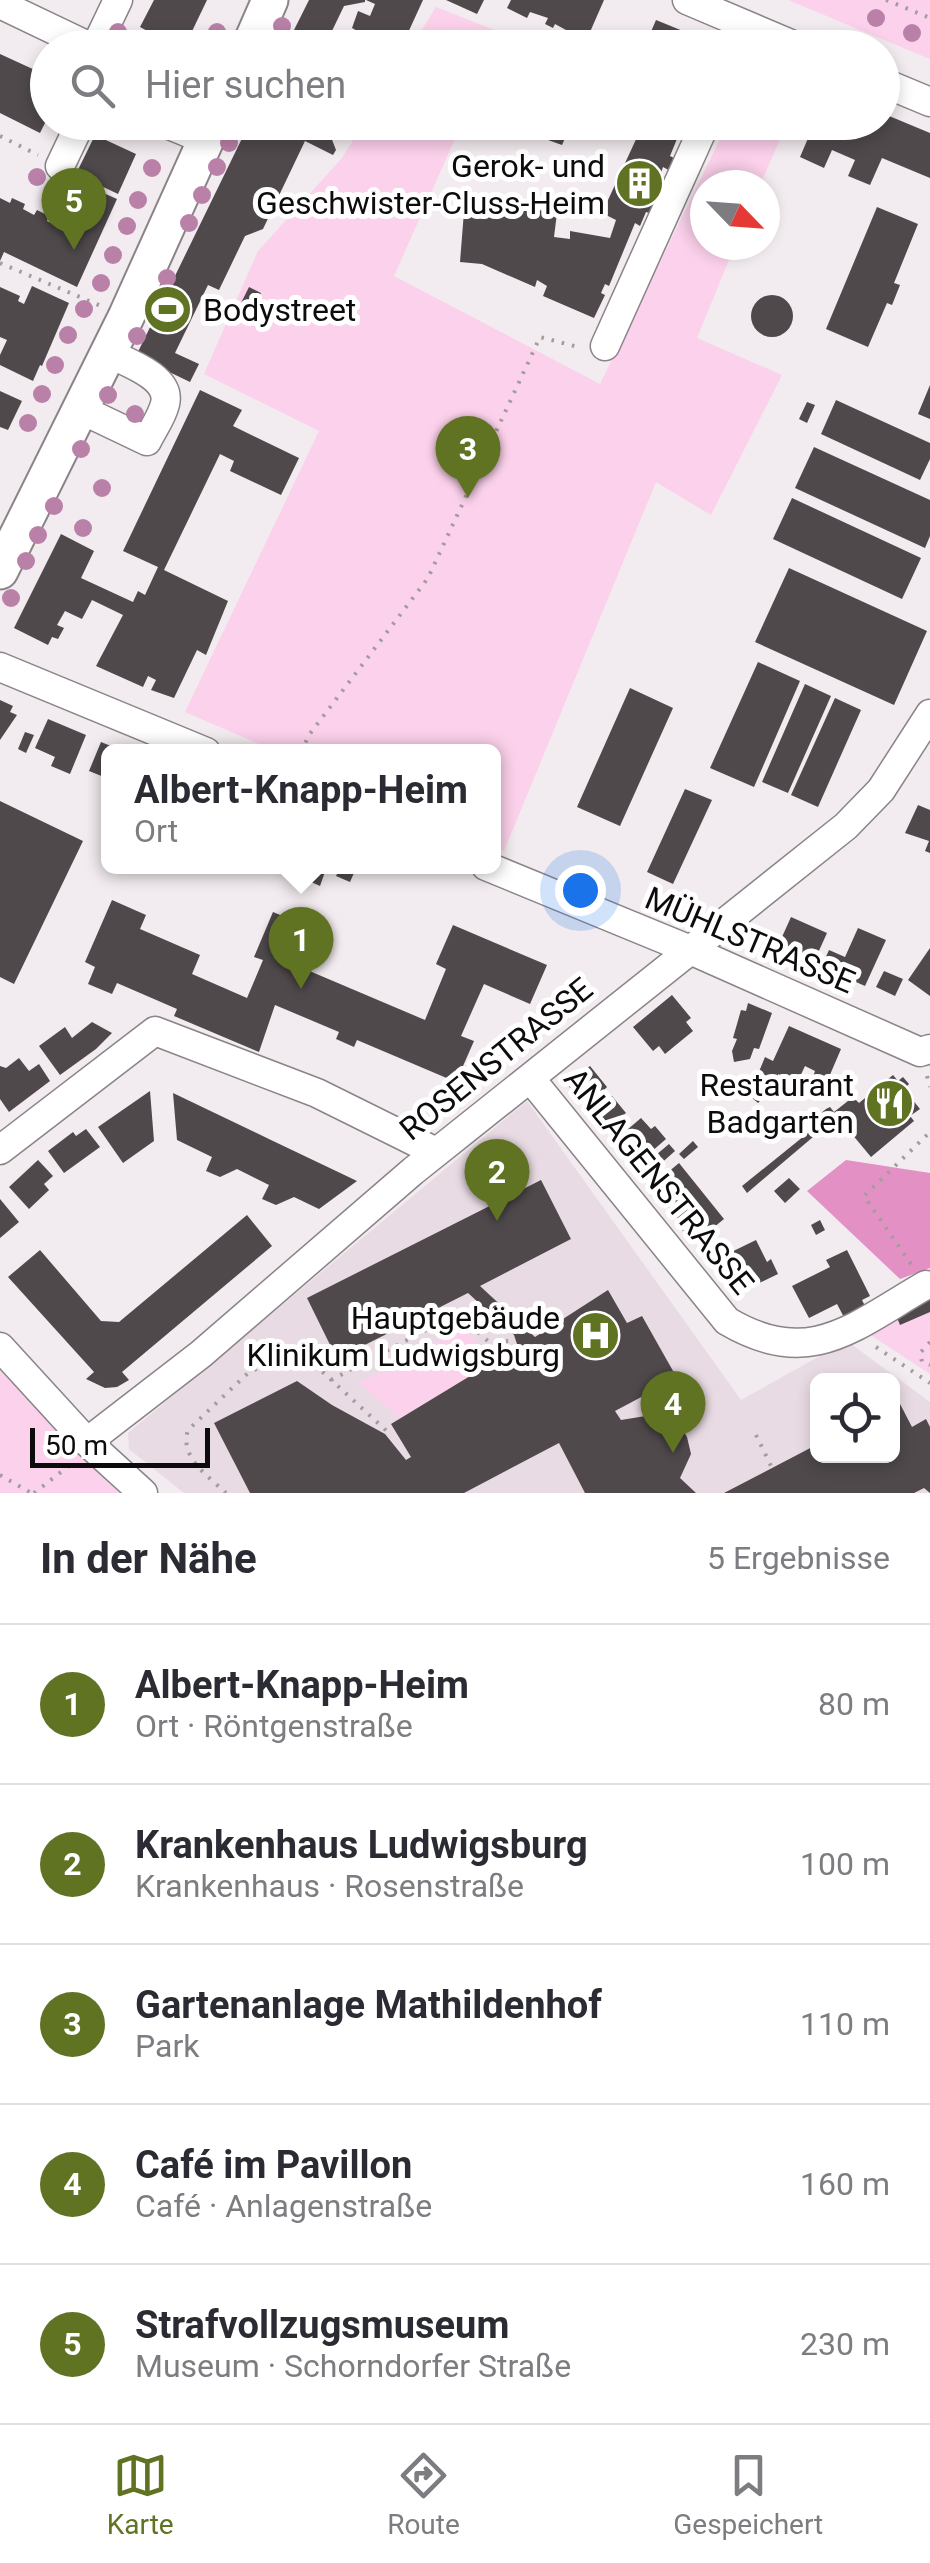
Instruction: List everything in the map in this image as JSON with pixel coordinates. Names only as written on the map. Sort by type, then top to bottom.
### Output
[{"type":"main road","points":[[256,30],[270,0]]},
{"type":"main road","points":[[0,571],[126,317],[206,140]]},
{"type":"street","points":[[102,30],[118,0]]},
{"type":"street","points":[[687,0],[733,30]]},
{"type":"street","points":[[0,4],[55,30]]},
{"type":"street","points":[[900,90],[930,102]]},
{"type":"street","points":[[60,166],[72,140]]},
{"type":"street","points":[[594,347],[697,140]]},
{"type":"street","points":[[80,409],[146,441],[159,417],[165,394],[156,380],[108,353]]},
{"type":"street","points":[[0,667],[187,744]]},
{"type":"street","name":"ROSENSTRASSE","points":[[90,1444],[436,1152],[846,826],[881,790],[930,714]]},
{"type":"street","name":"MÜHLSTRASSE","points":[[501,872],[688,949],[920,1052],[930,1049]]},
{"type":"street","points":[[0,1150],[156,1030],[318,1093],[436,1152]]},
{"type":"street","name":"ANLAGENSTRASSE","points":[[530,1078],[727,1321],[754,1337],[784,1344],[816,1343],[850,1330],[926,1285]]},
{"type":"street","points":[[0,1348],[90,1444],[144,1493]]},
{"type":"path","points":[[886,0],[930,18]]},
{"type":"path","points":[[0,136],[60,166]]},
{"type":"path","points":[[0,263],[126,317]]},
{"type":"path","points":[[305,744],[428,578],[540,338],[594,347]]},
{"type":"path","points":[[926,1285],[864,1196],[930,1132]]},
{"type":"path","points":[[331,1380],[453,1316],[464,1320],[489,1342],[510,1341]]},
{"type":"path","points":[[850,1330],[930,1383]]},
{"type":"path","points":[[930,1342],[920,1353],[922,1362],[930,1365]]},
{"type":"path","points":[[226,1493],[188,1454],[184,1442],[188,1430],[248,1374],[311,1343]]},
{"type":"path","points":[[305,1346],[314,1364],[391,1435]]},
{"type":"path","points":[[756,1435],[772,1468]]},
{"type":"path","points":[[0,1475],[33,1493],[90,1444]]},
{"type":"path","points":[[44,1484],[53,1493]]},
{"type":"shaded area","points":[[788,0],[930,0],[930,59],[900,47],[900,30],[860,30]]},
{"type":"shaded area","points":[[436,7],[494,30],[422,30]]},
{"type":"shaded area","points":[[353,140],[454,140],[394,276],[600,384],[690,200],[690,260],[729,260],[697,338],[782,375],[711,515],[656,482],[504,851],[501,744],[259,744],[185,712],[319,431],[204,374],[258,251],[342,158]]},
{"type":"shaded area","points":[[720,140],[780,140],[767,170],[705,170]]},
{"type":"shaded area","points":[[527,1101],[741,1400],[847,1341],[891,1373],[810,1373],[810,1463],[900,1463],[900,1380],[930,1402],[930,1493],[184,1493],[129,1449],[128,1433]]},
{"type":"shaded area","points":[[846,1160],[930,1173],[930,1268],[900,1279],[807,1191]]},
{"type":"shaded area","points":[[930,1294],[930,1374],[872,1336],[871,1327]]},
{"type":"shaded area","points":[[463,1328],[497,1360],[400,1418],[359,1383]]},
{"type":"shaded area","points":[[0,1371],[119,1493],[0,1493]]},
{"type":"building","points":[[154,0],[207,0],[193,30],[140,27]]},
{"type":"building","points":[[309,0],[365,0],[344,6],[332,30],[294,30]]},
{"type":"building","points":[[366,0],[423,0],[409,30],[352,28],[358,11],[370,16],[375,4]]},
{"type":"building","points":[[446,0],[484,0],[477,14]]},
{"type":"building","points":[[511,0],[604,0],[591,30],[566,30],[555,24],[553,28],[545,24],[548,18],[530,12],[527,18],[507,8]]},
{"type":"building","points":[[656,20],[680,30],[652,30]]},
{"type":"building","points":[[0,54],[30,68],[30,128],[0,113]]},
{"type":"building","points":[[900,120],[930,133],[930,178],[882,158],[870,185],[848,176],[855,160],[832,150],[824,168],[800,157],[807,140],[900,140]]},
{"type":"building","points":[[93,140],[106,140],[136,154],[118,194],[76,174]]},
{"type":"building","points":[[241,140],[332,140],[336,150],[333,155],[305,141],[263,229],[245,236],[219,290],[208,285],[175,353],[199,364],[190,382],[136,356]]},
{"type":"building","points":[[636,140],[677,140],[670,156],[674,158],[672,172],[663,167],[660,176],[664,178],[664,193],[654,189],[650,199],[655,200],[655,215],[646,212],[640,226],[635,223],[609,286],[605,284],[601,293],[605,295],[594,318],[543,296],[547,286],[537,280],[535,287],[482,264],[460,262],[465,199],[493,202],[494,209],[501,209],[502,204],[557,213],[554,237],[570,239],[570,231],[610,238],[616,220],[602,213]]},
{"type":"building","points":[[83,184],[117,199],[77,287],[4,252],[0,261],[0,198],[25,204],[23,209],[34,215],[37,210],[49,216],[47,221],[64,229]]},
{"type":"building","points":[[877,207],[918,224],[894,283],[900,285],[892,305],[887,303],[868,347],[826,329]]},
{"type":"building","points":[[32,286],[69,303],[33,381],[0,365],[7,340],[0,337],[0,287],[20,296],[18,301],[24,304]]},
{"type":"building","points":[[249,287],[261,293],[249,317],[237,311]]},
{"type":"building","points":[[772,295],[787,301],[793,316],[787,331],[772,337],[757,331],[751,316],[757,301]]},
{"type":"building","points":[[930,385],[930,419],[918,414]]},
{"type":"building","points":[[200,390],[242,410],[233,426],[299,458],[281,495],[230,471],[234,461],[220,454],[164,570],[228,601],[206,655],[197,650],[174,698],[151,690],[156,680],[148,676],[143,687],[96,666],[123,615],[92,600],[82,619],[65,611],[57,625],[64,628],[58,639],[52,637],[48,645],[14,628],[61,534],[94,551],[81,578],[133,602],[138,591],[145,595],[158,567],[123,551]]},
{"type":"building","points":[[0,391],[22,401],[8,430],[0,427]]},
{"type":"building","points":[[836,400],[930,443],[930,459],[920,480],[821,434]]},
{"type":"building","points":[[807,402],[815,405],[807,423],[799,419]]},
{"type":"building","points":[[814,447],[930,500],[930,536],[925,548],[795,488]]},
{"type":"building","points":[[792,498],[921,558],[902,599],[773,539]]},
{"type":"building","points":[[789,568],[927,631],[894,705],[755,642]]},
{"type":"building","points":[[758,662],[800,681],[754,787],[710,768]]},
{"type":"building","points":[[805,684],[831,696],[788,793],[762,782]]},
{"type":"building","points":[[630,688],[673,708],[620,826],[577,807]]},
{"type":"building","points":[[835,698],[861,710],[818,807],[791,795]]},
{"type":"building","points":[[0,700],[13,706],[10,712],[17,715],[0,740]]},
{"type":"building","points":[[48,719],[86,735],[70,774],[51,766],[55,757],[35,748]]},
{"type":"building","points":[[25,732],[34,735],[26,753],[18,749]]},
{"type":"building","points":[[101,742],[106,744],[101,744],[101,776],[89,771]]},
{"type":"building","points":[[685,789],[712,800],[673,884],[647,872]]},
{"type":"building","points":[[0,801],[83,841],[14,984],[0,977]]},
{"type":"building","points":[[918,805],[930,810],[930,853],[925,851],[929,841],[905,833]]},
{"type":"building","points":[[311,874],[324,874],[320,886],[309,881]]},
{"type":"building","points":[[337,874],[354,874],[350,882]]},
{"type":"building","points":[[112,900],[146,915],[140,929],[200,955],[192,974],[247,998],[263,960],[254,957],[273,912],[309,927],[293,964],[425,1020],[446,969],[436,964],[453,925],[547,965],[530,1004],[484,984],[461,1036],[474,1041],[456,1082],[357,1040],[354,1047],[336,1039],[339,1032],[275,1005],[259,1052],[174,1016],[177,1009],[117,983],[112,994],[88,984],[95,967],[85,962]]},
{"type":"building","points":[[791,917],[827,933],[813,964],[777,948]]},
{"type":"building","points":[[858,928],[886,940],[865,986],[820,970],[829,950],[845,957]]},
{"type":"building","points":[[930,948],[930,996],[908,980]]},
{"type":"building","points":[[884,971],[903,979],[895,996],[876,987]]},
{"type":"building","points":[[672,995],[691,1018],[686,1022],[693,1031],[665,1054],[659,1046],[653,1051],[633,1027]]},
{"type":"building","points":[[748,1003],[772,1013],[759,1049],[754,1048],[750,1059],[734,1062],[732,1051],[737,1039],[733,1038],[741,1010],[746,1011]]},
{"type":"building","points":[[92,1022],[112,1033],[60,1075],[39,1046],[65,1027],[72,1038]]},
{"type":"building","points":[[789,1026],[841,1049],[826,1084],[813,1077],[815,1071],[805,1066],[797,1083],[778,1074],[778,1082],[758,1103],[742,1089],[758,1074],[765,1057],[773,1061]]},
{"type":"building","points":[[19,1058],[29,1071],[39,1064],[50,1081],[9,1112],[0,1099],[0,1066],[6,1068]]},
{"type":"building","points":[[590,1066],[607,1087],[603,1091],[606,1094],[585,1106],[567,1084]]},
{"type":"building","points":[[893,1075],[898,1081],[903,1077],[909,1084],[904,1089],[920,1109],[910,1116],[914,1121],[871,1157],[841,1121],[813,1137],[747,1193],[742,1186],[809,1132],[809,1123],[826,1109],[830,1107],[834,1112],[853,1097],[859,1103]]},
{"type":"building","points":[[150,1091],[154,1141],[123,1163],[98,1127]]},
{"type":"building","points":[[173,1093],[357,1181],[319,1209],[294,1197],[276,1205],[262,1199],[269,1185],[237,1169],[220,1177],[206,1171],[212,1157],[177,1140]]},
{"type":"building","points":[[612,1096],[626,1113],[609,1127],[595,1110]]},
{"type":"building","points":[[641,1118],[666,1139],[635,1166],[613,1142]]},
{"type":"building","points":[[86,1129],[100,1147],[64,1173],[48,1151],[73,1132],[76,1136]]},
{"type":"building","points":[[693,1141],[698,1147],[684,1159],[679,1154]]},
{"type":"building","points":[[669,1144],[675,1151],[657,1167],[650,1160]]},
{"type":"building","points":[[38,1160],[53,1176],[44,1184],[49,1190],[29,1209],[9,1187]]},
{"type":"building","points":[[679,1163],[724,1219],[708,1232],[704,1227],[689,1239],[678,1225],[681,1222],[652,1190]]},
{"type":"building","points":[[789,1178],[800,1189],[785,1203],[774,1191]]},
{"type":"building","name":"Hauptgebäude Klinikum Ludwigsburg","points":[[541,1180],[571,1239],[480,1286],[535,1337],[608,1290],[627,1323],[642,1316],[677,1378],[615,1411],[621,1420],[658,1414],[678,1423],[691,1454],[680,1478],[696,1493],[585,1493],[559,1443],[464,1493],[250,1493],[214,1423],[297,1381],[385,1434],[406,1460],[411,1457],[391,1424],[518,1347],[514,1335],[468,1293],[337,1359],[307,1298]]},
{"type":"building","points":[[0,1199],[19,1222],[0,1238]]},
{"type":"building","points":[[247,1215],[272,1246],[122,1372],[129,1380],[117,1387],[105,1388],[86,1379],[94,1372],[8,1277],[40,1250],[101,1321],[119,1322]]},
{"type":"building","points":[[820,1220],[825,1230],[816,1235],[811,1225]]},
{"type":"building","points":[[756,1240],[778,1274],[734,1295],[717,1259]]},
{"type":"building","points":[[847,1250],[870,1296],[862,1300],[867,1310],[846,1321],[837,1304],[809,1318],[792,1286],[830,1267],[826,1260]]},
{"type":"building","points":[[930,1299],[930,1312],[900,1325],[896,1315]]},
{"type":"building","points":[[900,1404],[912,1427],[926,1419],[930,1427],[930,1493],[924,1488],[914,1493],[724,1493],[810,1448],[810,1463],[900,1463]]},
{"type":"place","name":"Gerok- und Geschwister-Cluss-Heim","points":[[640,184]]},
{"type":"place","name":"Strafvollzugsmuseum","points":[[74,250]]},
{"type":"place","name":"Bodystreet","points":[[168,310]]},
{"type":"place","name":"Gartenanlage Mathildenhof","points":[[468,498]]},
{"type":"place","name":"Albert-Knapp-Heim","points":[[301,989]]},
{"type":"place","name":"Restaurant Badgarten","points":[[889,1103]]},
{"type":"place","name":"Krankenhaus Ludwigsburg","points":[[497,1221]]},
{"type":"place","name":"Hauptgebäude Klinikum Ludwigsburg","points":[[595,1336]]},
{"type":"place","name":"Café im Pavillon","points":[[673,1453]]}]
